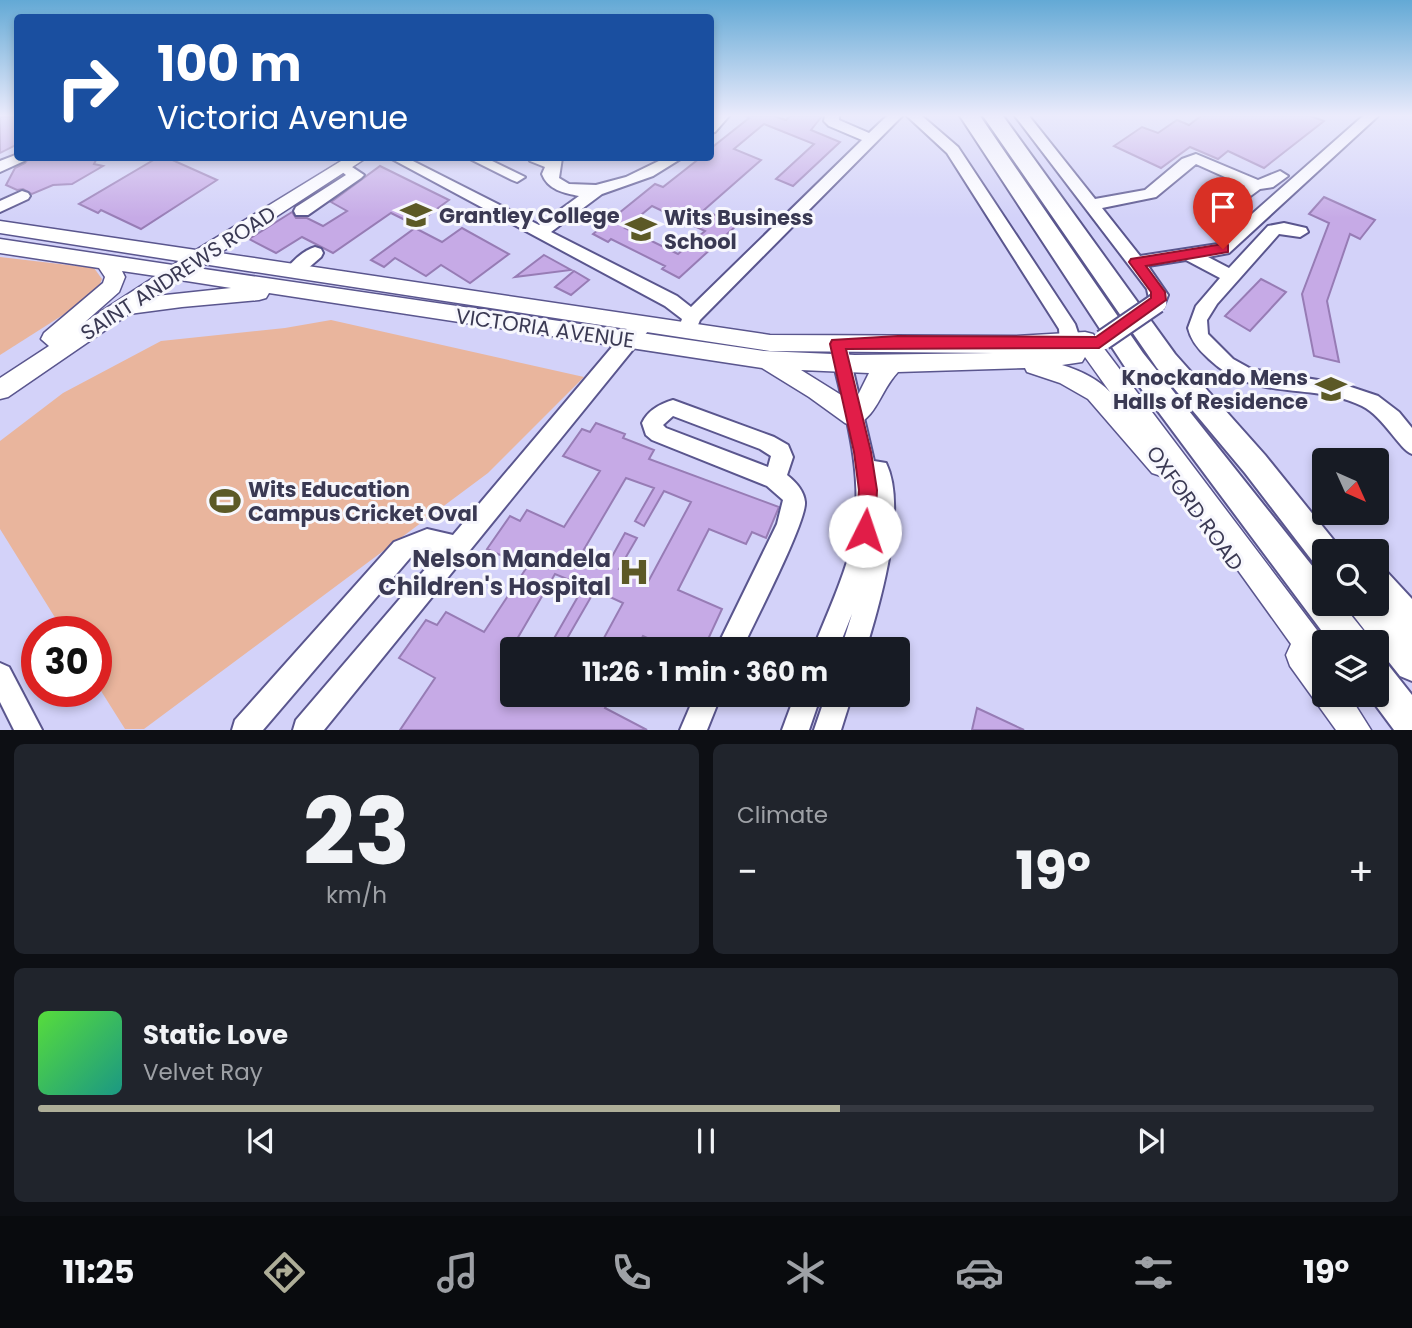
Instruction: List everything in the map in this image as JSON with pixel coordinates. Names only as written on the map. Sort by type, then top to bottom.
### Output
[{"type":"highway","points":[[993,150],[1133,360],[1342,630]]},
{"type":"highway","points":[[1017,150],[1166,360],[1255,464],[1314,539]]},
{"type":"highway","points":[[1255,464],[1288,492],[1334,539]]},
{"type":"highway","points":[[1389,597],[1412,623]]},
{"type":"highway","points":[[1374,616],[1412,664]]},
{"type":"highway","points":[[1389,694],[1412,724]]},
{"type":"main road","name":"SAINT ANDREWS ROAD","points":[[0,372],[345,161]]},
{"type":"main road","name":"VICTORIA AVENUE","points":[[0,227],[178,264],[635,333],[685,332],[893,363],[1017,362],[1086,343]]},
{"type":"main road","name":"VICTORIA AVENUE","points":[[0,246],[106,262],[178,264]]},
{"type":"main road","points":[[52,339],[112,287],[115,277],[106,262]]},
{"type":"main road","name":"SAINT ANDREWS ROAD","points":[[0,390],[116,313],[178,264]]},
{"type":"main road","points":[[116,313],[182,299],[298,282]]},
{"type":"main road","name":"VICTORIA AVENUE","points":[[685,332],[764,360],[1086,343]]},
{"type":"main road","name":"OXFORD ROAD","points":[[1086,343],[1169,471],[1312,670]]},
{"type":"main road","name":"OXFORD ROAD","points":[[1086,343],[1312,648]]},
{"type":"main road","points":[[764,360],[858,412],[875,381],[893,363]]},
{"type":"main road","points":[[1017,362],[1068,376],[1096,393],[1116,411],[1157,463],[1169,471]]},
{"type":"main road","points":[[1339,707],[1355,730]]},
{"type":"main road","points":[[1355,707],[1371,730]]},
{"type":"street","points":[[403,161],[671,300],[685,332],[861,150]]},
{"type":"street","name":"OXFORD ROAD","points":[[952,150],[1086,343]]},
{"type":"street","points":[[1048,150],[1158,292],[1157,303],[1086,343]]},
{"type":"street","points":[[1136,262],[1212,252],[1227,246],[1333,150]]},
{"type":"street","points":[[1091,205],[1150,194],[1192,159],[1205,161],[1256,185],[1268,184],[1280,176]]},
{"type":"street","points":[[302,211],[356,174],[348,161]]},
{"type":"street","points":[[481,161],[516,177]]},
{"type":"street","points":[[554,161],[550,174],[557,185],[579,192],[596,190],[646,174],[670,161]]},
{"type":"street","points":[[1234,175],[1248,164]]},
{"type":"street","points":[[1237,201],[1256,185]]},
{"type":"street","points":[[540,232],[596,190]]},
{"type":"street","points":[[0,207],[22,196]]},
{"type":"street","points":[[1300,232],[1284,228],[1275,230],[1208,305],[1197,325],[1199,335],[1220,360],[1246,377],[1272,384],[1336,388],[1365,398],[1382,408],[1401,426],[1412,445]]},
{"type":"street","points":[[298,282],[315,253]]},
{"type":"street","points":[[1190,255],[1233,277]]},
{"type":"street","points":[[306,730],[635,333]]},
{"type":"street","points":[[846,354],[882,502],[880,558],[857,637]]},
{"type":"street","points":[[735,637],[794,509],[794,495],[775,480],[674,442],[653,429],[652,423],[666,410],[673,408],[776,447],[782,457],[775,480]]},
{"type":"street","points":[[829,637],[865,531],[869,451]]},
{"type":"street","points":[[245,730],[402,550],[427,539],[458,547]]},
{"type":"street","points":[[0,676],[29,730]]},
{"type":"street","points":[[693,730],[703,707]]},
{"type":"street","points":[[795,730],[804,707]]},
{"type":"street","points":[[827,730],[835,707]]},
{"type":"shaded area","points":[[0,257],[94,268],[102,279],[96,294],[0,355]]},
{"type":"shaded area","name":"Wits Education Campus Cricket Oval","points":[[331,320],[584,377],[488,473],[144,729],[125,729],[111,707],[112,616],[54,616],[0,529],[0,441],[63,393],[161,341],[285,328]]},
{"type":"building","points":[[714,150],[737,150],[761,160],[704,210],[737,225],[679,278],[662,269],[665,266],[611,239],[608,242],[593,234],[655,184],[663,187],[696,161],[714,161]],"holes":[[[652,206],[705,231],[678,254],[625,228]]]},
{"type":"building","points":[[807,150],[831,150],[793,186],[776,179]]},
{"type":"building","points":[[1123,150],[1186,150],[1161,168]]},
{"type":"building","points":[[1197,150],[1287,150],[1264,168],[1228,151],[1218,159]]},
{"type":"building","points":[[96,161],[94,164],[103,166],[72,184],[53,185],[32,194],[6,185],[15,168],[25,163]]},
{"type":"building","points":[[152,161],[175,161],[217,180],[141,229],[101,210],[98,213],[79,204]]},
{"type":"building","points":[[380,166],[449,200],[415,225],[391,213],[333,253],[302,237],[276,253],[249,239],[292,212],[296,218],[307,218],[323,226],[347,211],[331,202]]},
{"type":"building","points":[[1324,197],[1375,220],[1360,239],[1350,234],[1327,301],[1339,362],[1314,356],[1302,294],[1329,223],[1309,214]]},
{"type":"building","points":[[415,228],[442,242],[462,228],[509,254],[470,283],[441,265],[426,276],[395,258],[384,267],[371,260]]},
{"type":"building","points":[[544,255],[571,270],[515,277]]},
{"type":"building","points":[[574,271],[589,280],[571,295],[555,287]]},
{"type":"building","points":[[1261,279],[1286,292],[1250,331],[1225,316]]},
{"type":"building","points":[[596,423],[625,434],[623,438],[654,450],[649,459],[779,507],[766,538],[752,532],[746,544],[709,529],[678,590],[722,609],[709,637],[605,637],[623,603],[595,590],[568,637],[555,637],[584,586],[555,574],[518,637],[500,637],[500,707],[606,707],[647,730],[400,730],[435,678],[399,658],[426,620],[437,625],[446,612],[484,632],[527,567],[487,549],[510,516],[520,521],[527,510],[564,527],[600,471],[563,456],[582,429],[590,432]],"holes":[[[626,478],[654,488],[635,521],[644,526],[664,491],[691,502],[648,582],[619,569],[637,538],[625,533],[609,562],[583,551]]]},
{"type":"building","points":[[977,708],[1024,730],[972,730]]},
{"type":"place","name":"Grantley College","points":[[416,215]]},
{"type":"place","name":"Wits Business School","points":[[641,229]]},
{"type":"place","name":"Knockando Mens Halls of Residence","points":[[1331,389]]},
{"type":"place","name":"Wits Education Campus Cricket Oval","points":[[225,501]]},
{"type":"place","name":"Nelson Mandela Children's Hospital","points":[[634,572]]},
{"type":"route","points":[[865,531],[868,490],[837,344],[898,341],[1099,343],[1157,303],[1158,292],[1136,262],[1223,249]]}]
